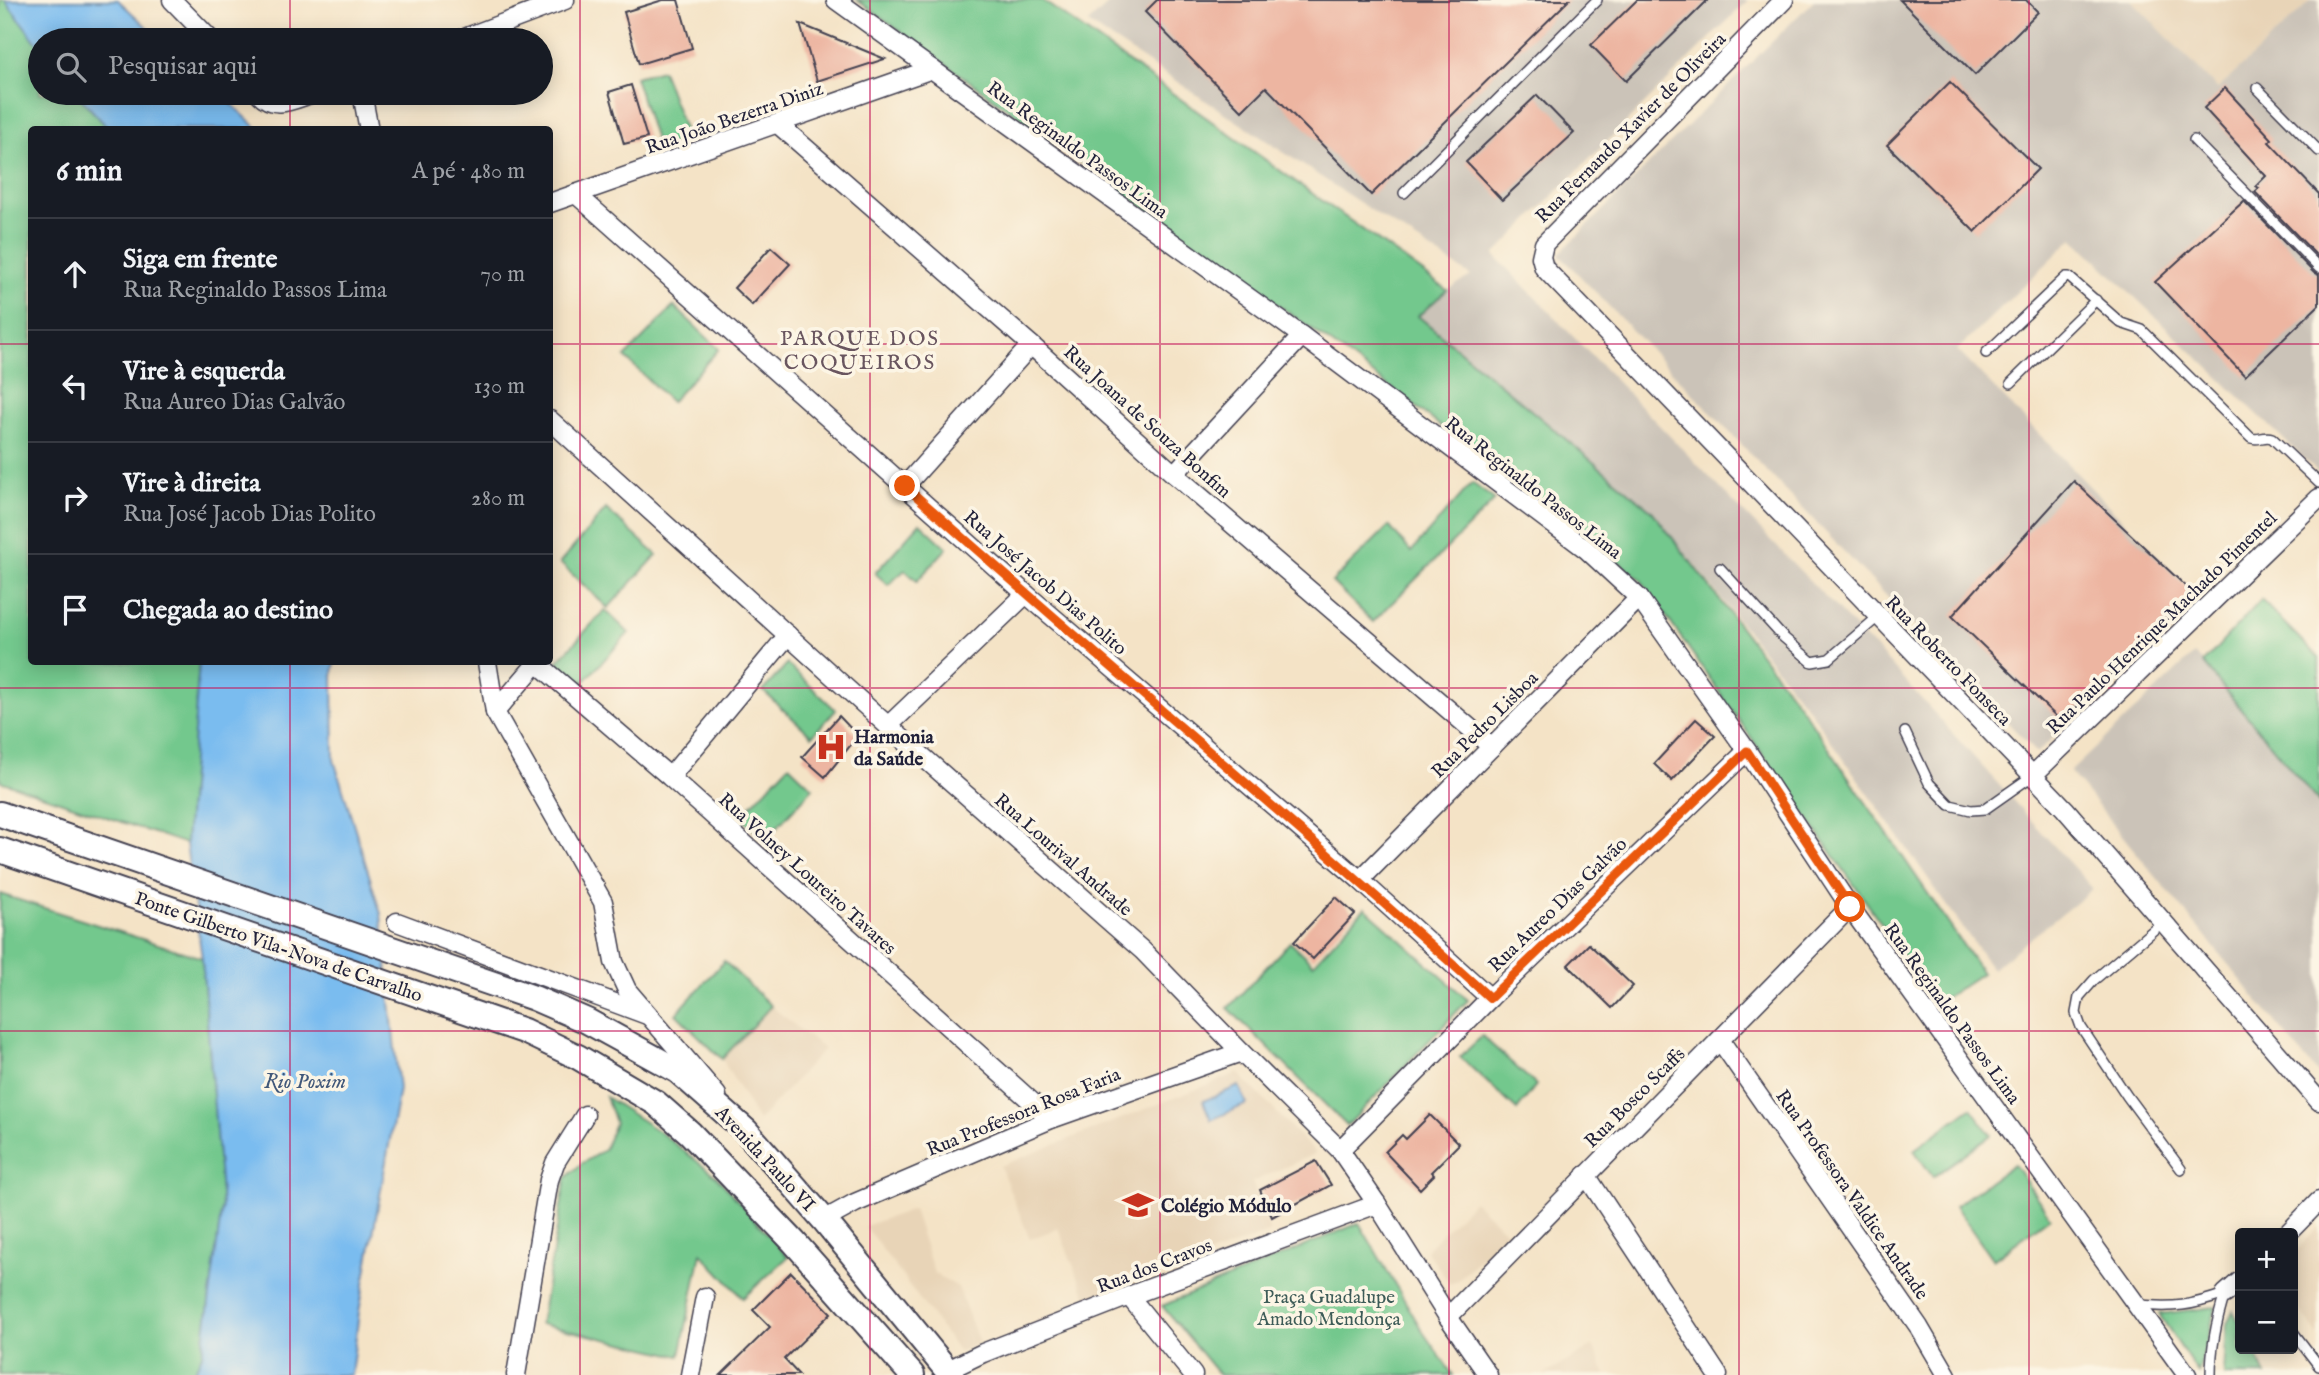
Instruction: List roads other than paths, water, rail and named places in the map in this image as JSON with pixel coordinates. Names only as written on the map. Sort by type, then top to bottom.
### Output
[{"type":"main road","name":"Ponte Gilberto Vila-Nova de Carvalho","points":[[0,814],[534,998]]},
{"type":"main road","name":"Ponte Gilberto Vila-Nova de Carvalho","points":[[0,850],[524,1031]]},
{"type":"main road","name":"Avenida Paulo VI","points":[[534,998],[587,1021],[678,1071],[746,1131],[824,1220],[949,1373]]},
{"type":"main road","name":"Avenida Paulo VI","points":[[524,1031],[578,1057],[656,1103],[690,1133],[794,1242],[912,1375]]},
{"type":"street","points":[[172,0],[199,28]]},
{"type":"street","points":[[491,28],[565,0]]},
{"type":"street","name":"Rua Reginaldo Passos Lima","points":[[836,0],[1302,337],[1586,549],[1639,598],[1747,751],[1850,907],[2188,1375]]},
{"type":"street","name":"Rua Fernando Xavier de Oliveira","points":[[1541,257],[1544,244],[1784,0]]},
{"type":"street","name":"Rua João Bezerra Diniz","points":[[553,202],[932,69]]},
{"type":"street","points":[[364,105],[368,126]]},
{"type":"street","name":"Rua Joana de Souza Bonfim","points":[[778,124],[1174,474],[1492,747]]},
{"type":"street","name":"Rua José Jacob Dias Polito","points":[[576,194],[1026,594],[1360,880],[1490,998]]},
{"type":"street","name":"Rua Roberto Fonseca","points":[[1541,257],[1544,268],[2064,809],[2319,1101]]},
{"type":"street","points":[[1174,474],[1302,337]]},
{"type":"street","points":[[905,486],[1031,345]]},
{"type":"street","name":"Rua Lourival Andrade","points":[[553,423],[888,726],[1143,951],[1340,1150],[1488,1375]]},
{"type":"street","name":"Rua Paulo Henrique Machado Pimentel","points":[[2032,776],[2319,498]]},
{"type":"street","points":[[888,726],[1026,594]]},
{"type":"street","name":"Rua Pedro Lisboa","points":[[1360,880],[1639,598]]},
{"type":"street","points":[[670,777],[788,635]]},
{"type":"street","points":[[487,665],[495,712],[603,902],[614,962],[620,978],[627,990],[694,1065],[746,1131]]},
{"type":"street","points":[[495,712],[534,665]]},
{"type":"street","name":"Rua Volney Loureiro Tavares","points":[[539,665],[670,777],[1051,1119]]},
{"type":"street","name":"Rua Aureo Dias Galvão","points":[[1340,1150],[1490,998],[1747,751]]},
{"type":"street","name":"Rua Bosco Scaffs","points":[[1448,1317],[1850,907]]},
{"type":"street","points":[[397,922],[650,1016]]},
{"type":"street","name":"Rua Professora Valdice Andrade","points":[[1720,1040],[1919,1327],[1947,1375]]},
{"type":"street","name":"Rua Professora Rosa Faria","points":[[824,1220],[855,1203],[1051,1119],[1241,1052]]},
{"type":"street","points":[[516,1375],[549,1180],[555,1163],[585,1115]]},
{"type":"street","points":[[1586,1175],[1718,1375]]},
{"type":"street","points":[[2293,1228],[2319,1201]]},
{"type":"street","name":"Rua dos Cravos","points":[[949,1373],[983,1353],[1377,1204]]},
{"type":"street","points":[[2225,1294],[2235,1285]]},
{"type":"street","points":[[1129,1296],[1193,1375]]},
{"type":"street","points":[[690,1375],[705,1297]]},
{"type":"lane","points":[[1404,193],[1597,0]]},
{"type":"lane","points":[[2257,88],[2319,151]]},
{"type":"lane","points":[[2194,141],[2319,268]]},
{"type":"lane","points":[[1986,353],[2066,277],[2072,278],[2121,323],[2143,330],[2251,438],[2272,438],[2319,483]]},
{"type":"lane","points":[[2011,383],[2096,300]]},
{"type":"lane","points":[[1720,568],[1782,636],[1812,662],[1829,659],[1878,616]]},
{"type":"lane","points":[[1905,732],[1928,783],[1950,805],[1970,810],[1985,809],[2032,776]]},
{"type":"lane","points":[[2163,922],[2094,980],[2079,997],[2076,1013],[2081,1027],[2127,1096],[2181,1169]]},
{"type":"lane","points":[[2137,1305],[2192,1305],[2225,1294]]},
{"type":"lane","points":[[2211,1375],[2214,1327],[2225,1294]]},
{"type":"lane","points":[[2298,1339],[2319,1366]]},
{"type":"water","points":[[5,0],[118,0],[148,28],[28,28],[28,31]]},
{"type":"water","points":[[87,105],[233,105],[255,126],[106,126]]},
{"type":"water","name":"Rio Poxim","points":[[199,665],[334,665],[334,760],[381,914],[399,1089],[359,1312],[351,1375],[193,1375],[202,1355],[222,1206],[202,958],[186,844]]},
{"type":"water","points":[[1239,1086],[1247,1104],[1211,1120],[1203,1101]]},
{"type":"place","name":"Harmonia da Saúde","points":[[831,747]]},
{"type":"place","name":"Colégio Módulo","points":[[1138,1205]]},
{"type":"district","name":"PARQUE DOS COQUEIROS","points":[[860,350]]},
{"type":"park label","name":"Praça Guadalupe Amado Mendonça","points":[[1329,1307]]}]
